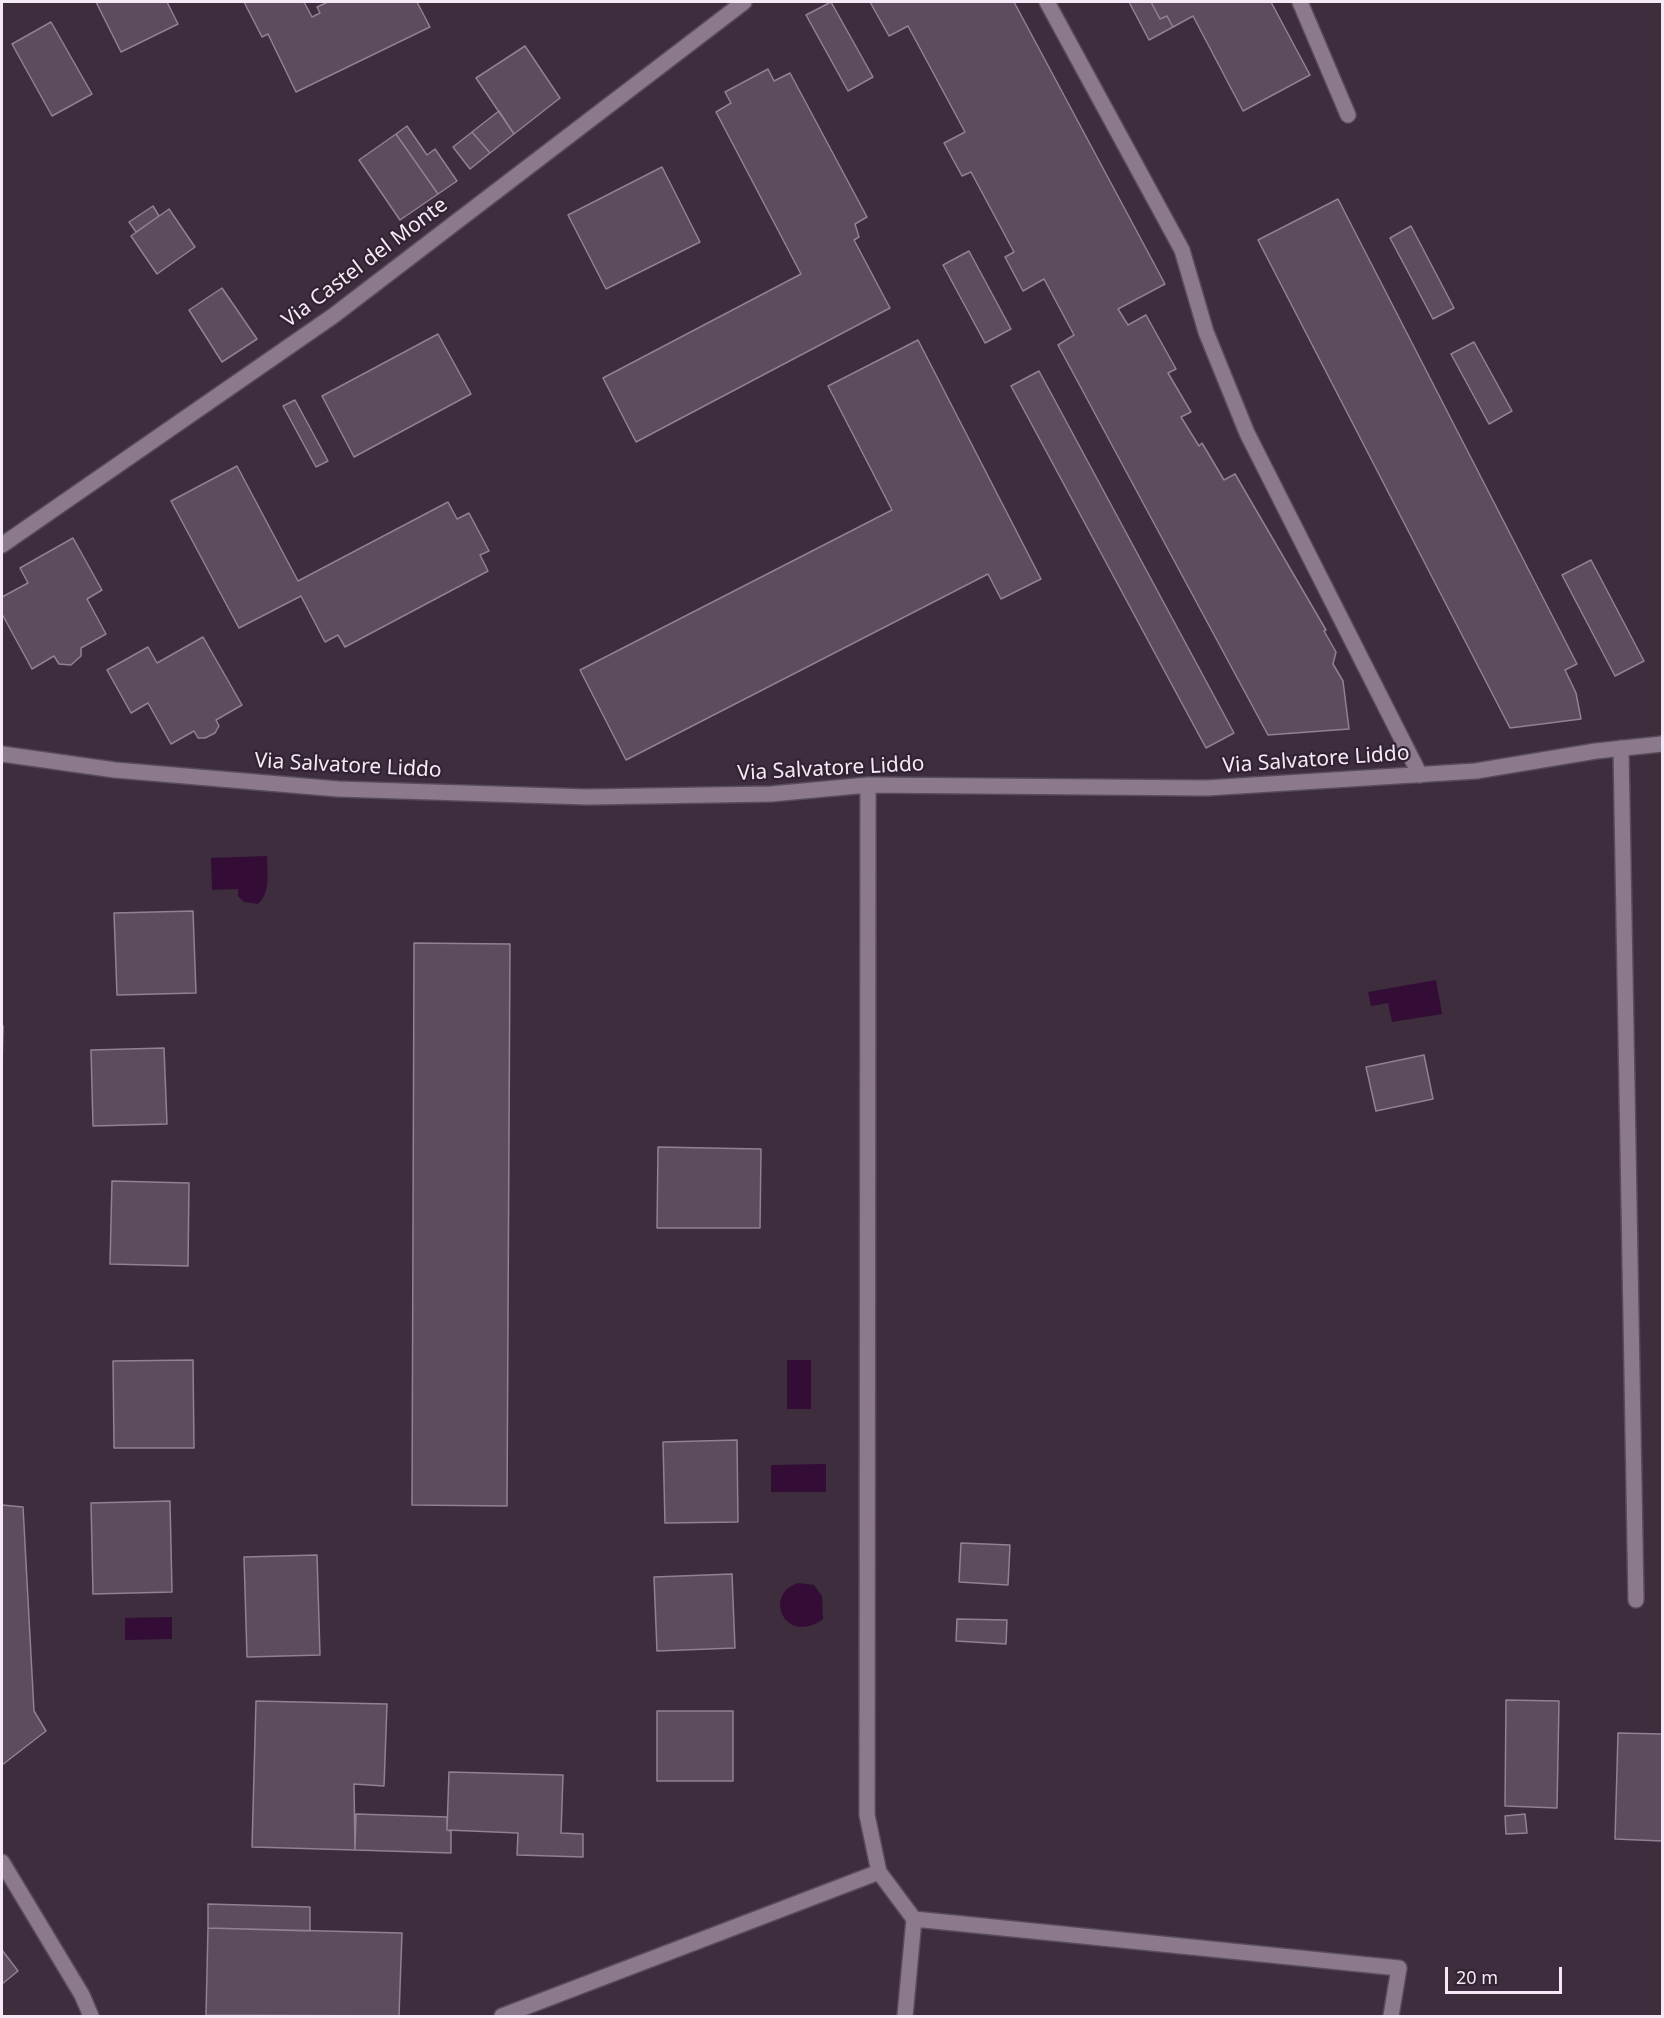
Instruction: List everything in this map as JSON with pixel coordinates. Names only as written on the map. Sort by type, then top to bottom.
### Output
[{"type":"street","name":"Via Castel del Monte","points":[[2,545],[333,316],[744,2]]},
{"type":"street","points":[[1047,2],[1182,250],[1206,332],[1247,433],[1420,775]]},
{"type":"street","points":[[1299,2],[1348,115]]},
{"type":"street","name":"Via Salvatore Liddo","points":[[2,754],[115,770],[350,789],[587,797],[771,795],[868,785],[1207,788],[1476,771],[1621,748],[1662,744]]},
{"type":"street","points":[[1621,748],[1636,1600]]},
{"type":"street","points":[[868,785],[867,1815],[879,1872],[914,1919],[905,2016]]},
{"type":"street","points":[[2,1862],[82,1995],[91,2016]]},
{"type":"street","points":[[502,2016],[879,1872]]},
{"type":"street","points":[[914,1919],[1399,1968],[1391,2016]]},
{"type":"shaded area","points":[[267,856],[267,888],[258,904],[244,902],[238,896],[238,889],[212,890],[211,858]]},
{"type":"shaded area","points":[[1436,980],[1442,1014],[1392,1022],[1388,1003],[1371,1006],[1368,992]]},
{"type":"shaded area","points":[[787,1360],[811,1360],[811,1409],[787,1409]]},
{"type":"shaded area","points":[[826,1464],[826,1492],[771,1492],[771,1465]]},
{"type":"shaded area","points":[[799,1583],[814,1585],[822,1596],[823,1619],[810,1626],[798,1627],[789,1623],[780,1606],[782,1597],[788,1589]]},
{"type":"shaded area","points":[[172,1617],[172,1639],[125,1640],[125,1618]]},
{"type":"building","points":[[96,2],[167,2],[178,24],[121,52]]},
{"type":"building","points":[[244,2],[304,2],[312,17],[320,13],[317,7],[328,2],[417,2],[430,27],[296,92],[268,34],[262,37]]},
{"type":"building","points":[[831,2],[873,77],[848,91],[806,15]]},
{"type":"building","points":[[870,2],[1014,2],[1165,284],[1118,309],[1128,325],[1146,315],[1176,369],[1168,373],[1191,412],[1181,417],[1199,446],[1202,443],[1224,480],[1235,474],[1326,630],[1324,631],[1336,652],[1333,664],[1343,681],[1349,729],[1268,735],[1058,345],[1074,335],[1044,279],[1023,291],[1005,257],[1014,252],[971,172],[962,176],[944,143],[965,132],[908,26],[889,36]]},
{"type":"building","points":[[1129,2],[1151,2],[1160,19],[1167,16],[1173,27],[1149,40]]},
{"type":"building","points":[[1151,2],[1271,2],[1310,75],[1243,111],[1193,16],[1173,27],[1167,16],[1160,19]]},
{"type":"building","points":[[51,22],[92,94],[52,116],[12,44]]},
{"type":"building","points":[[525,46],[560,98],[514,134],[476,78]]},
{"type":"building","points":[[768,69],[774,81],[790,73],[867,217],[855,224],[859,237],[854,240],[890,308],[636,442],[603,378],[801,274],[716,112],[731,103],[725,92]]},
{"type":"building","points":[[499,111],[514,134],[490,153],[472,132]]},
{"type":"building","points":[[407,126],[427,155],[435,149],[457,181],[438,194],[396,134]]},
{"type":"building","points":[[472,132],[490,153],[470,169],[453,147]]},
{"type":"building","points":[[396,134],[438,194],[400,220],[359,160]]},
{"type":"building","points":[[662,167],[700,242],[606,289],[568,215]]},
{"type":"building","points":[[1338,199],[1577,664],[1565,670],[1576,693],[1581,719],[1510,728],[1258,240]]},
{"type":"building","points":[[153,206],[159,216],[136,232],[129,222]]},
{"type":"building","points":[[169,209],[195,247],[157,274],[131,236]]},
{"type":"building","points":[[1411,226],[1454,308],[1433,319],[1390,238]]},
{"type":"building","points":[[969,251],[1011,329],[985,343],[943,265]]},
{"type":"building","points":[[222,288],[257,339],[222,362],[189,310]]},
{"type":"building","points":[[438,334],[471,394],[354,457],[322,396]]},
{"type":"building","points":[[918,340],[1041,579],[1001,599],[988,574],[626,760],[580,670],[892,510],[828,386]]},
{"type":"building","points":[[1474,342],[1512,411],[1489,424],[1451,354]]},
{"type":"building","points":[[1039,371],[1234,733],[1206,748],[1011,386]]},
{"type":"building","points":[[295,400],[328,461],[316,467],[283,406]]},
{"type":"building","points":[[237,466],[298,581],[448,502],[457,519],[469,513],[489,551],[480,555],[488,571],[345,647],[338,635],[325,642],[301,596],[239,628],[171,501]]},
{"type":"building","points":[[73,538],[102,590],[87,599],[106,634],[81,648],[81,656],[71,665],[59,664],[54,656],[32,669],[2,614],[2,597],[28,583],[20,568]]},
{"type":"building","points":[[1591,560],[1644,661],[1615,676],[1562,575]]},
{"type":"building","points":[[203,637],[242,705],[216,720],[219,726],[215,733],[205,738],[198,738],[194,731],[171,744],[148,703],[131,713],[107,670],[148,647],[157,663]]},
{"type":"building","points":[[193,911],[196,993],[117,995],[114,913]]},
{"type":"building","points":[[414,943],[510,944],[507,1506],[412,1505]]},
{"type":"building","points":[[164,1048],[167,1124],[93,1126],[91,1050]]},
{"type":"building","points":[[1424,1055],[1433,1099],[1376,1111],[1366,1067]]},
{"type":"building","points":[[658,1147],[761,1149],[760,1228],[657,1228]]},
{"type":"building","points":[[112,1181],[189,1183],[188,1266],[110,1264]]},
{"type":"building","points":[[193,1360],[194,1448],[114,1448],[113,1361]]},
{"type":"building","points":[[737,1440],[738,1522],[665,1523],[663,1442]]},
{"type":"building","points":[[170,1501],[172,1592],[93,1594],[91,1503]]},
{"type":"building","points":[[2,1505],[23,1507],[34,1711],[46,1731],[2,1765]]},
{"type":"building","points":[[961,1543],[1010,1545],[1008,1585],[959,1582]]},
{"type":"building","points":[[317,1555],[320,1655],[247,1657],[244,1557]]},
{"type":"building","points":[[732,1574],[735,1648],[657,1651],[654,1577]]},
{"type":"building","points":[[957,1619],[1007,1620],[1006,1644],[956,1641]]},
{"type":"building","points":[[1506,1700],[1559,1701],[1557,1808],[1505,1806]]},
{"type":"building","points":[[256,1701],[387,1704],[384,1786],[354,1784],[355,1850],[252,1847]]},
{"type":"building","points":[[657,1711],[733,1711],[733,1781],[657,1781]]},
{"type":"building","points":[[1618,1733],[1662,1734],[1662,1841],[1615,1839]]},
{"type":"building","points":[[449,1772],[563,1775],[561,1833],[583,1834],[583,1857],[517,1855],[518,1833],[447,1830]]},
{"type":"building","points":[[356,1814],[447,1817],[447,1830],[451,1831],[451,1853],[355,1850]]},
{"type":"building","points":[[1525,1814],[1527,1833],[1506,1834],[1505,1816]]},
{"type":"building","points":[[208,1904],[310,1907],[310,1931],[208,1928]]},
{"type":"building","points":[[208,1928],[402,1933],[399,2016],[206,2015]]},
{"type":"building","points":[[2,1950],[18,1971],[2,1984]]}]
